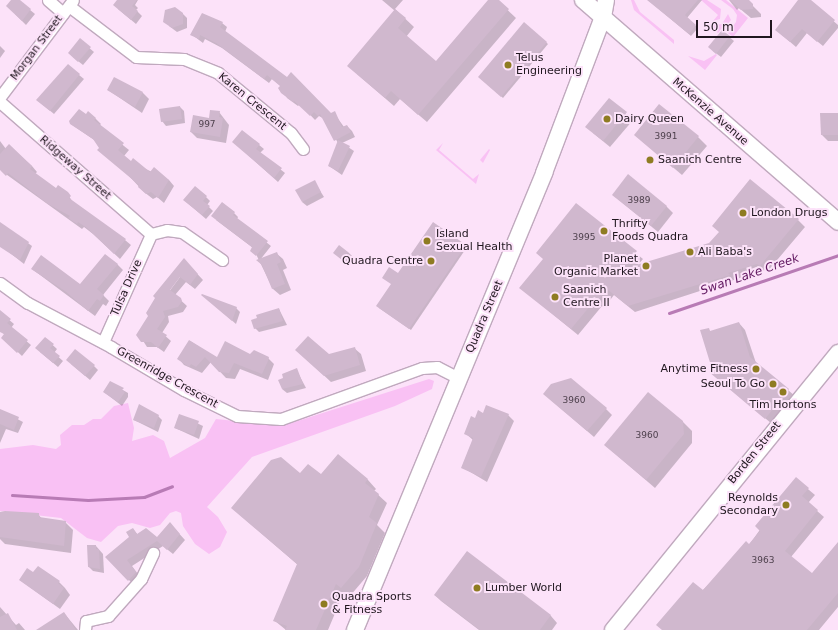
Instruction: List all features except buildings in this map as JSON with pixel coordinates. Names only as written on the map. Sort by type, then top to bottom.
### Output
[{"type":"main road","name":"McKenzie Avenue","points":[[583,0],[663,72],[838,222]]},
{"type":"main road","name":"Quadra Street","points":[[355,630],[546,169],[603,17],[606,0]]},
{"type":"main road","name":"Borden Street","points":[[612,630],[838,353]]},
{"type":"street","name":"Karen Crescent","points":[[48,0],[69,6],[136,57],[184,59],[218,73],[291,133],[303,149]]},
{"type":"street","name":"Morgan Street","points":[[0,97],[69,6]]},
{"type":"street","name":"Ridgeway Street","points":[[0,102],[151,234]]},
{"type":"street","points":[[151,234],[167,230],[182,232],[222,260]]},
{"type":"street","name":"Tulsa Drive","points":[[103,342],[151,234]]},
{"type":"street","name":"Greenridge Crescent","points":[[0,284],[28,303],[103,342],[184,390],[237,416],[281,419],[422,368],[437,367],[459,378]]},
{"type":"street","points":[[85,630],[86,621],[108,616],[141,579],[153,553]]},
{"type":"shaded area","points":[[631,0],[634,0],[640,12],[674,40],[674,44],[634,10]]},
{"type":"shaded area","points":[[701,0],[707,0],[721,9],[720,19],[713,21],[718,15]]},
{"type":"shaded area","points":[[721,0],[726,0],[748,18],[733,37],[728,33],[736,22],[737,15],[733,9]]},
{"type":"shaded area","points":[[728,14],[731,20],[724,29],[722,28],[718,33],[709,26],[722,24]]},
{"type":"shaded area","points":[[716,54],[717,55],[705,70],[688,56],[704,61]]},
{"type":"shaded area","points":[[443,143],[439,150],[473,179],[479,174],[476,184],[436,150]]},
{"type":"shaded area","points":[[489,149],[490,150],[483,163],[480,160]]},
{"type":"shaded area","points":[[429,379],[434,381],[432,389],[395,406],[252,457],[207,507],[218,517],[227,532],[220,547],[209,554],[195,544],[183,526],[181,513],[176,511],[170,513],[160,525],[150,528],[132,523],[118,526],[101,542],[87,538],[61,518],[0,511],[0,449],[33,445],[56,449],[61,445],[60,435],[72,425],[84,425],[93,419],[101,419],[114,406],[128,403],[134,428],[132,441],[153,435],[164,441],[170,458],[205,438],[216,419],[282,426]]},
{"type":"waterway","name":"Swan Lake Creek","points":[[669,313],[838,255]]},
{"type":"waterway","name":"Swan Lake Creek","points":[[12,495],[88,500],[144,497],[172,486]]},
{"type":"place","name":"Telus Engineering","points":[[508,65]]},
{"type":"place","name":"Dairy Queen","points":[[607,119]]},
{"type":"place","name":"Saanich Centre","points":[[650,160]]},
{"type":"place","name":"London Drugs","points":[[743,213]]},
{"type":"place","name":"Thrifty Foods Quadra","points":[[604,231]]},
{"type":"place","name":"Island Sexual Health","points":[[427,241]]},
{"type":"place","name":"Ali Baba's","points":[[690,252]]},
{"type":"place","name":"Quadra Centre","points":[[431,261]]},
{"type":"place","name":"Planet Organic Market","points":[[646,266]]},
{"type":"place","name":"Saanich Centre II","points":[[555,297]]},
{"type":"place","name":"Anytime Fitness","points":[[756,369]]},
{"type":"place","name":"Seoul To Go","points":[[773,384]]},
{"type":"place","name":"Tim Hortons","points":[[783,392]]},
{"type":"place","name":"Reynolds Secondary","points":[[786,505]]},
{"type":"place","name":"Lumber World","points":[[477,588]]},
{"type":"place","name":"Quadra Sports & Fitness","points":[[324,604]]}]
